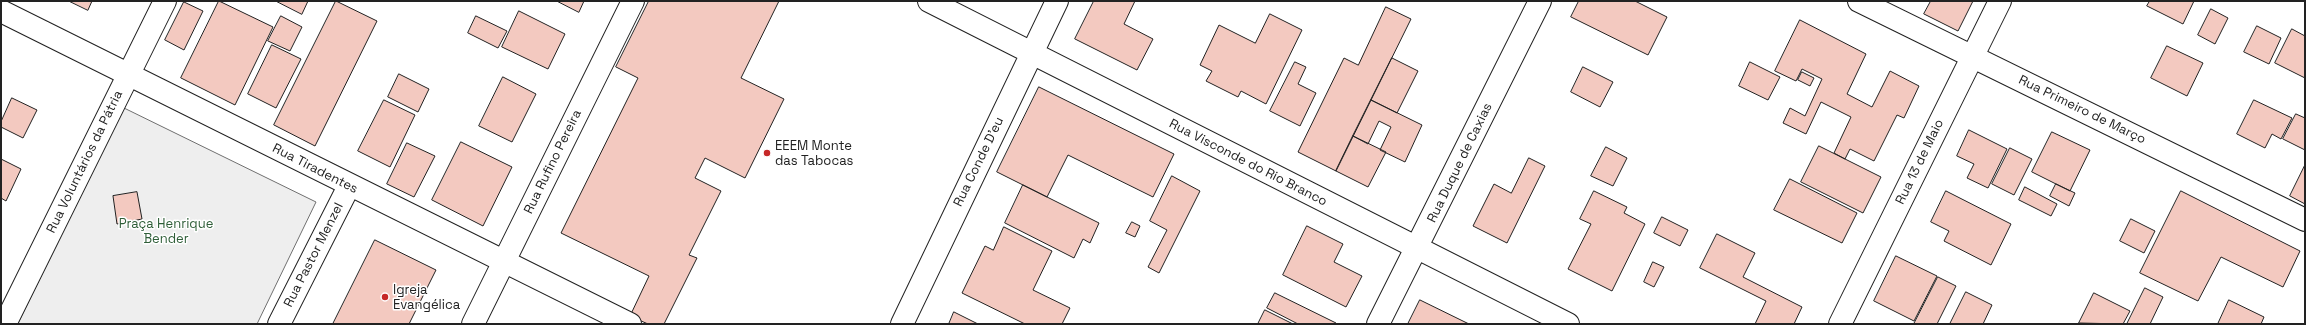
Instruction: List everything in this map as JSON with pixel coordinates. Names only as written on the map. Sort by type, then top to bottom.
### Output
[{"type":"street","name":"Rua Voluntários da Pátria","points":[[5,324],[165,1]]},
{"type":"street","name":"Rua Rufino Pereira","points":[[473,324],[633,1]]},
{"type":"street","name":"Rua Visconde do Rio Branco","points":[[929,1],[1568,324]]},
{"type":"street","name":"Rua Conde D'eu","points":[[902,324],[1057,1]]},
{"type":"street","name":"Rua Duque de Caxias","points":[[1378,324],[1540,1]]},
{"type":"street","name":"Rua Primeiro de Março","points":[[1859,1],[2305,220]]},
{"type":"street","name":"Rua 13 de Maio","points":[[1840,324],[2000,1]]},
{"type":"street","name":"Rua Tiradentes","points":[[1,12],[128,74],[349,186],[630,324]]},
{"type":"street","name":"Rua Pastor Menzel","points":[[279,324],[349,186]]},
{"type":"green space","name":"Praça Henrique Bender","points":[[124,108],[316,202],[257,324],[18,324]]},
{"type":"building","points":[[69,1],[92,1],[88,10]]},
{"type":"building","points":[[219,1],[273,27],[235,105],[181,78]]},
{"type":"building","points":[[276,1],[308,1],[302,14]]},
{"type":"building","points":[[336,1],[377,21],[315,146],[274,125]]},
{"type":"building","points":[[557,1],[584,1],[579,12]]},
{"type":"building","points":[[649,1],[779,1],[741,78],[784,99],[745,178],[705,158],[695,178],[721,191],[689,255],[697,258],[664,324],[648,324],[630,316],[649,276],[561,233],[638,78],[616,67]]},
{"type":"building","points":[[1094,1],[1135,1],[1124,24],[1153,39],[1137,70],[1075,39]]},
{"type":"building","points":[[1579,1],[1635,1],[1667,17],[1648,55],[1571,17]]},
{"type":"building","points":[[1931,1],[1973,1],[1958,31],[1924,14]]},
{"type":"building","points":[[2150,1],[2194,1],[2183,24],[2147,6]]},
{"type":"building","points":[[184,2],[203,11],[184,50],[165,40]]},
{"type":"building","points":[[1386,7],[1411,19],[1336,171],[1298,152],[1344,58],[1358,65]]},
{"type":"building","points":[[2211,9],[2228,18],[2215,44],[2198,35]]},
{"type":"building","points":[[519,11],[565,34],[548,69],[502,47]]},
{"type":"building","points":[[1270,14],[1302,30],[1266,104],[1241,91],[1238,97],[1206,81],[1212,71],[1200,65],[1219,25],[1255,43]]},
{"type":"building","points":[[281,16],[302,27],[290,51],[268,41]]},
{"type":"building","points":[[476,16],[507,31],[498,48],[468,33]]},
{"type":"building","points":[[1800,20],[1866,54],[1847,94],[1872,107],[1890,71],[1919,86],[1904,118],[1897,115],[1874,161],[1850,149],[1845,159],[1834,153],[1851,117],[1821,102],[1806,134],[1783,123],[1790,108],[1805,116],[1822,79],[1802,69],[1796,81],[1775,71]]},
{"type":"building","points":[[2257,26],[2281,38],[2269,64],[2244,52]]},
{"type":"building","points":[[2292,29],[2305,36],[2305,78],[2275,63]]},
{"type":"building","points":[[272,45],[301,59],[276,108],[248,94]]},
{"type":"building","points":[[2167,46],[2203,63],[2187,96],[2151,78]]},
{"type":"building","points":[[1392,58],[1418,71],[1397,113],[1371,100]]},
{"type":"building","points":[[1295,62],[1306,67],[1298,84],[1316,93],[1300,126],[1270,111]]},
{"type":"building","points":[[1750,62],[1780,77],[1768,100],[1739,86]]},
{"type":"building","points":[[1583,67],[1613,82],[1600,107],[1571,92]]},
{"type":"building","points":[[1802,72],[1814,78],[1810,86],[1798,80]]},
{"type":"building","points":[[399,74],[429,89],[418,112],[388,97]]},
{"type":"building","points":[[503,77],[536,94],[512,142],[479,126]]},
{"type":"building","points":[[1039,87],[1174,154],[1153,197],[1068,155],[1047,197],[997,172]]},
{"type":"building","points":[[12,98],[37,110],[23,138],[1,127],[1,122]]},
{"type":"building","points":[[384,100],[415,115],[390,167],[358,151]]},
{"type":"building","points":[[1371,100],[1422,125],[1405,162],[1380,150],[1391,127],[1379,121],[1368,144],[1353,136]]},
{"type":"building","points":[[2254,100],[2292,118],[2281,139],[2272,134],[2265,148],[2237,134]]},
{"type":"building","points":[[2296,114],[2305,118],[2305,150],[2283,139]]},
{"type":"building","points":[[1969,130],[2007,149],[1988,188],[1967,178],[1974,164],[1957,156]]},
{"type":"building","points":[[2052,132],[2090,150],[2070,191],[2032,172]]},
{"type":"building","points":[[1353,136],[1386,152],[1368,187],[1336,171]]},
{"type":"building","points":[[461,142],[512,167],[483,226],[432,200]]},
{"type":"building","points":[[407,143],[435,156],[414,197],[387,184]]},
{"type":"building","points":[[1819,146],[1881,177],[1863,213],[1801,182]]},
{"type":"building","points":[[1606,147],[1627,158],[1613,186],[1591,176]]},
{"type":"building","points":[[2010,148],[2032,159],[2014,195],[1992,184]]},
{"type":"building","points":[[1529,158],[1545,166],[1507,243],[1473,226],[1494,184],[1511,193]]},
{"type":"building","points":[[1,159],[21,169],[6,201],[1,198]]},
{"type":"building","points":[[2305,165],[2305,204],[2290,196]]},
{"type":"building","points":[[1172,176],[1200,191],[1159,273],[1148,267],[1167,230],[1150,221]]},
{"type":"building","points":[[1790,179],[1857,213],[1842,243],[1774,210]]},
{"type":"building","points":[[2056,184],[2075,193],[2069,206],[2050,196]]},
{"type":"building","points":[[1023,185],[1099,223],[1090,243],[1083,239],[1074,258],[1005,223]]},
{"type":"building","points":[[2025,187],[2057,204],[2051,216],[2019,200]]},
{"type":"building","points":[[1594,191],[1627,207],[1624,213],[1645,224],[1612,291],[1568,269],[1591,224],[1580,219]]},
{"type":"building","points":[[1946,191],[2011,224],[1991,265],[1944,241],[1949,231],[1931,222]]},
{"type":"building","points":[[2181,191],[2300,251],[2283,287],[2221,257],[2198,301],[2140,273]]},
{"type":"building","points":[[137,192],[142,219],[117,224],[113,196]]},
{"type":"building","points":[[1662,217],[1688,230],[1680,246],[1654,233]]},
{"type":"building","points":[[2131,219],[2155,231],[2144,253],[2120,241]]},
{"type":"building","points":[[1132,222],[1140,226],[1135,237],[1126,233]]},
{"type":"building","points":[[1307,226],[1343,244],[1334,262],[1362,276],[1346,307],[1283,275]]},
{"type":"building","points":[[1004,227],[1052,251],[1033,290],[1070,308],[1062,324],[1025,324],[962,293],[985,246],[993,250]]},
{"type":"building","points":[[1717,234],[1755,253],[1743,277],[1802,307],[1794,324],[1755,324],[1766,301],[1700,268]]},
{"type":"building","name":"Igreja Evangélica","points":[[375,240],[436,270],[409,324],[333,324]]},
{"type":"building","points":[[1896,256],[1937,276],[1914,321],[1874,301]]},
{"type":"building","points":[[1653,262],[1664,267],[1654,287],[1644,282]]},
{"type":"building","points":[[1938,277],[1956,286],[1937,324],[1914,324]]},
{"type":"building","points":[[2145,288],[2163,297],[2150,324],[2127,324]]},
{"type":"building","points":[[1966,292],[1992,305],[1983,324],[1950,324]]},
{"type":"building","points":[[1275,293],[1336,324],[1298,324],[1267,308]]},
{"type":"building","points":[[2094,293],[2130,311],[2123,324],[2079,323]]},
{"type":"building","points":[[1420,300],[1469,324],[1408,324]]},
{"type":"building","points":[[2229,300],[2264,317],[2261,324],[2218,324]]},
{"type":"building","points":[[1265,310],[1293,324],[1258,324]]},
{"type":"building","points":[[954,312],[978,324],[949,324]]},
{"type":"place","name":"EEEM Monte das Tabocas","points":[[767,153]]},
{"type":"place","name":"Igreja Evangélica","points":[[385,297]]}]
